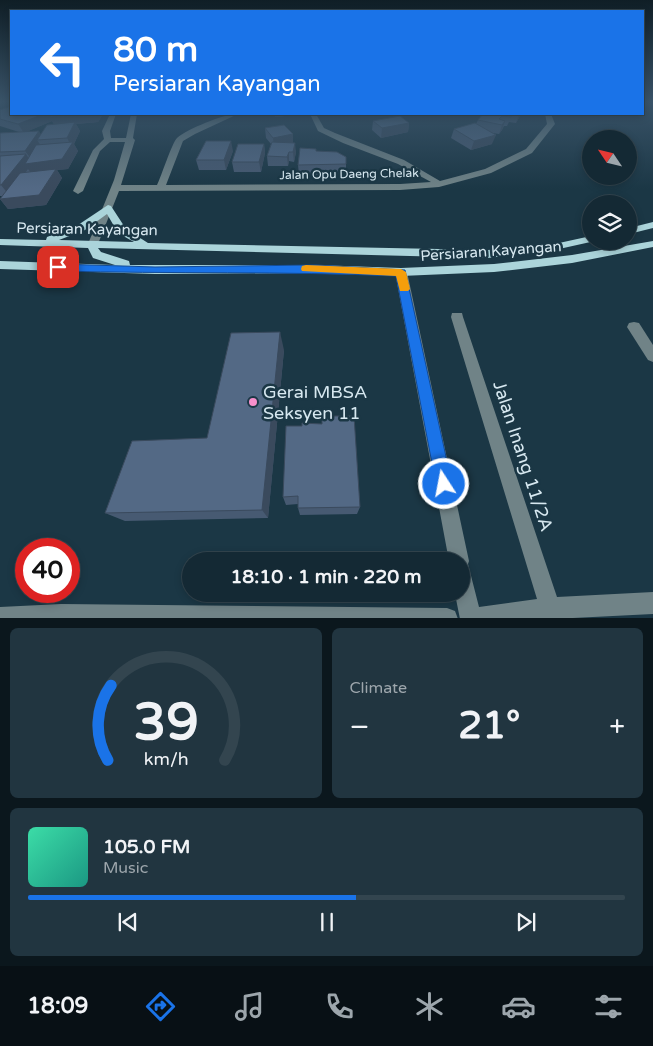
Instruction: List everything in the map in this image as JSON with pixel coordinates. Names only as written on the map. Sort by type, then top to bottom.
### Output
[{"type":"main road","points":[[32,243],[77,231],[91,223],[108,208],[122,231],[136,240],[150,245]]},
{"type":"main road","points":[[637,229],[653,224]]},
{"type":"main road","name":"Persiaran Kayangan","points":[[0,242],[488,254],[559,246],[582,241]]},
{"type":"main road","points":[[93,244],[94,252],[103,258],[155,270]]},
{"type":"main road","name":"Persiaran Kayangan","points":[[0,266],[155,270],[316,269],[401,272],[494,268],[563,260],[653,244]]},
{"type":"street","points":[[106,131],[108,140]]},
{"type":"street","points":[[93,244],[117,188],[132,131]]},
{"type":"street","points":[[161,188],[180,140],[195,131]]},
{"type":"street","points":[[324,131],[414,167],[440,184]]},
{"type":"street","name":"Jalan Opu Daeng Chelak","points":[[117,188],[400,187],[440,184],[488,172],[529,151],[546,131]]},
{"type":"street","points":[[78,191],[97,150],[108,140],[131,140]]},
{"type":"street","points":[[401,272],[457,552]]},
{"type":"street","name":"Jalan Inang 11/2A","points":[[457,317],[550,608]]},
{"type":"street","points":[[634,327],[653,356]]},
{"type":"street","points":[[468,602],[472,618],[550,608],[653,603]]},
{"type":"street","points":[[0,618],[71,615],[447,618]]},
{"type":"building","points":[[39,131],[25,151],[0,152],[0,133]]},
{"type":"building","points":[[43,131],[71,131],[67,138],[37,140]]},
{"type":"building","points":[[267,131],[290,131],[293,134],[273,138]]},
{"type":"building","points":[[457,131],[489,131],[496,135],[474,141]]},
{"type":"building","points":[[206,141],[231,141],[224,160],[196,160]]},
{"type":"building","points":[[73,142],[62,159],[25,164],[36,145]]},
{"type":"building","points":[[272,142],[295,143],[293,152],[289,152],[287,157],[267,156]]},
{"type":"building","points":[[238,144],[264,144],[259,162],[232,162]]},
{"type":"building","points":[[300,148],[337,152],[346,157],[346,164],[298,165]]},
{"type":"building","points":[[26,154],[1,185],[0,185],[0,156]]},
{"type":"building","points":[[56,169],[39,195],[0,199],[20,173]]},
{"type":"building","name":"Gerai MBSA Seksyen 11","points":[[280,332],[262,510],[105,513],[132,441],[207,438],[231,333]]},
{"type":"building","points":[[322,416],[354,416],[360,507],[298,508],[298,496],[283,497],[286,426],[302,426],[302,423],[322,424]]},
{"type":"slow traffic","points":[[306,269],[401,272],[404,289]]},
{"type":"place","name":"Gerai MBSA Seksyen 11","points":[[253,402]]},
{"type":"route","points":[[58,267],[155,270],[316,269],[401,272],[444,484]]}]
